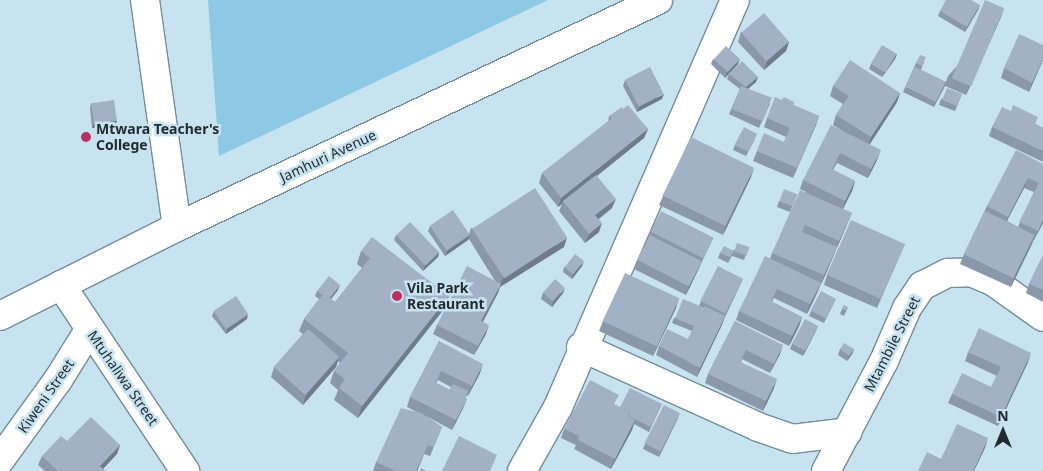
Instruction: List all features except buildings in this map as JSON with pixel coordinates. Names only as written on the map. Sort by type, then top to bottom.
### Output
[{"type":"street","points":[[145,0],[178,227]]},
{"type":"street","name":"Jamhuri Avenue","points":[[0,316],[178,227],[658,0]]},
{"type":"street","points":[[522,471],[558,407],[582,347],[735,0]]},
{"type":"street","name":"Mtambile Street","points":[[826,471],[848,432],[907,308],[922,286],[933,279],[959,270],[971,272],[994,282],[1043,317]]},
{"type":"street","name":"Mtuhaliwa Street","points":[[61,285],[89,330],[166,439],[185,471]]},
{"type":"street","name":"Kiweni Street","points":[[0,460],[58,380],[89,330]]},
{"type":"street","points":[[582,347],[758,428],[792,438],[848,432]]},
{"type":"shaded area","points":[[208,0],[548,0],[219,156]]},
{"type":"place","name":"Mtwara Teacher's College","points":[[86,137]]},
{"type":"place","name":"Vila Park Restaurant","points":[[397,296]]}]
